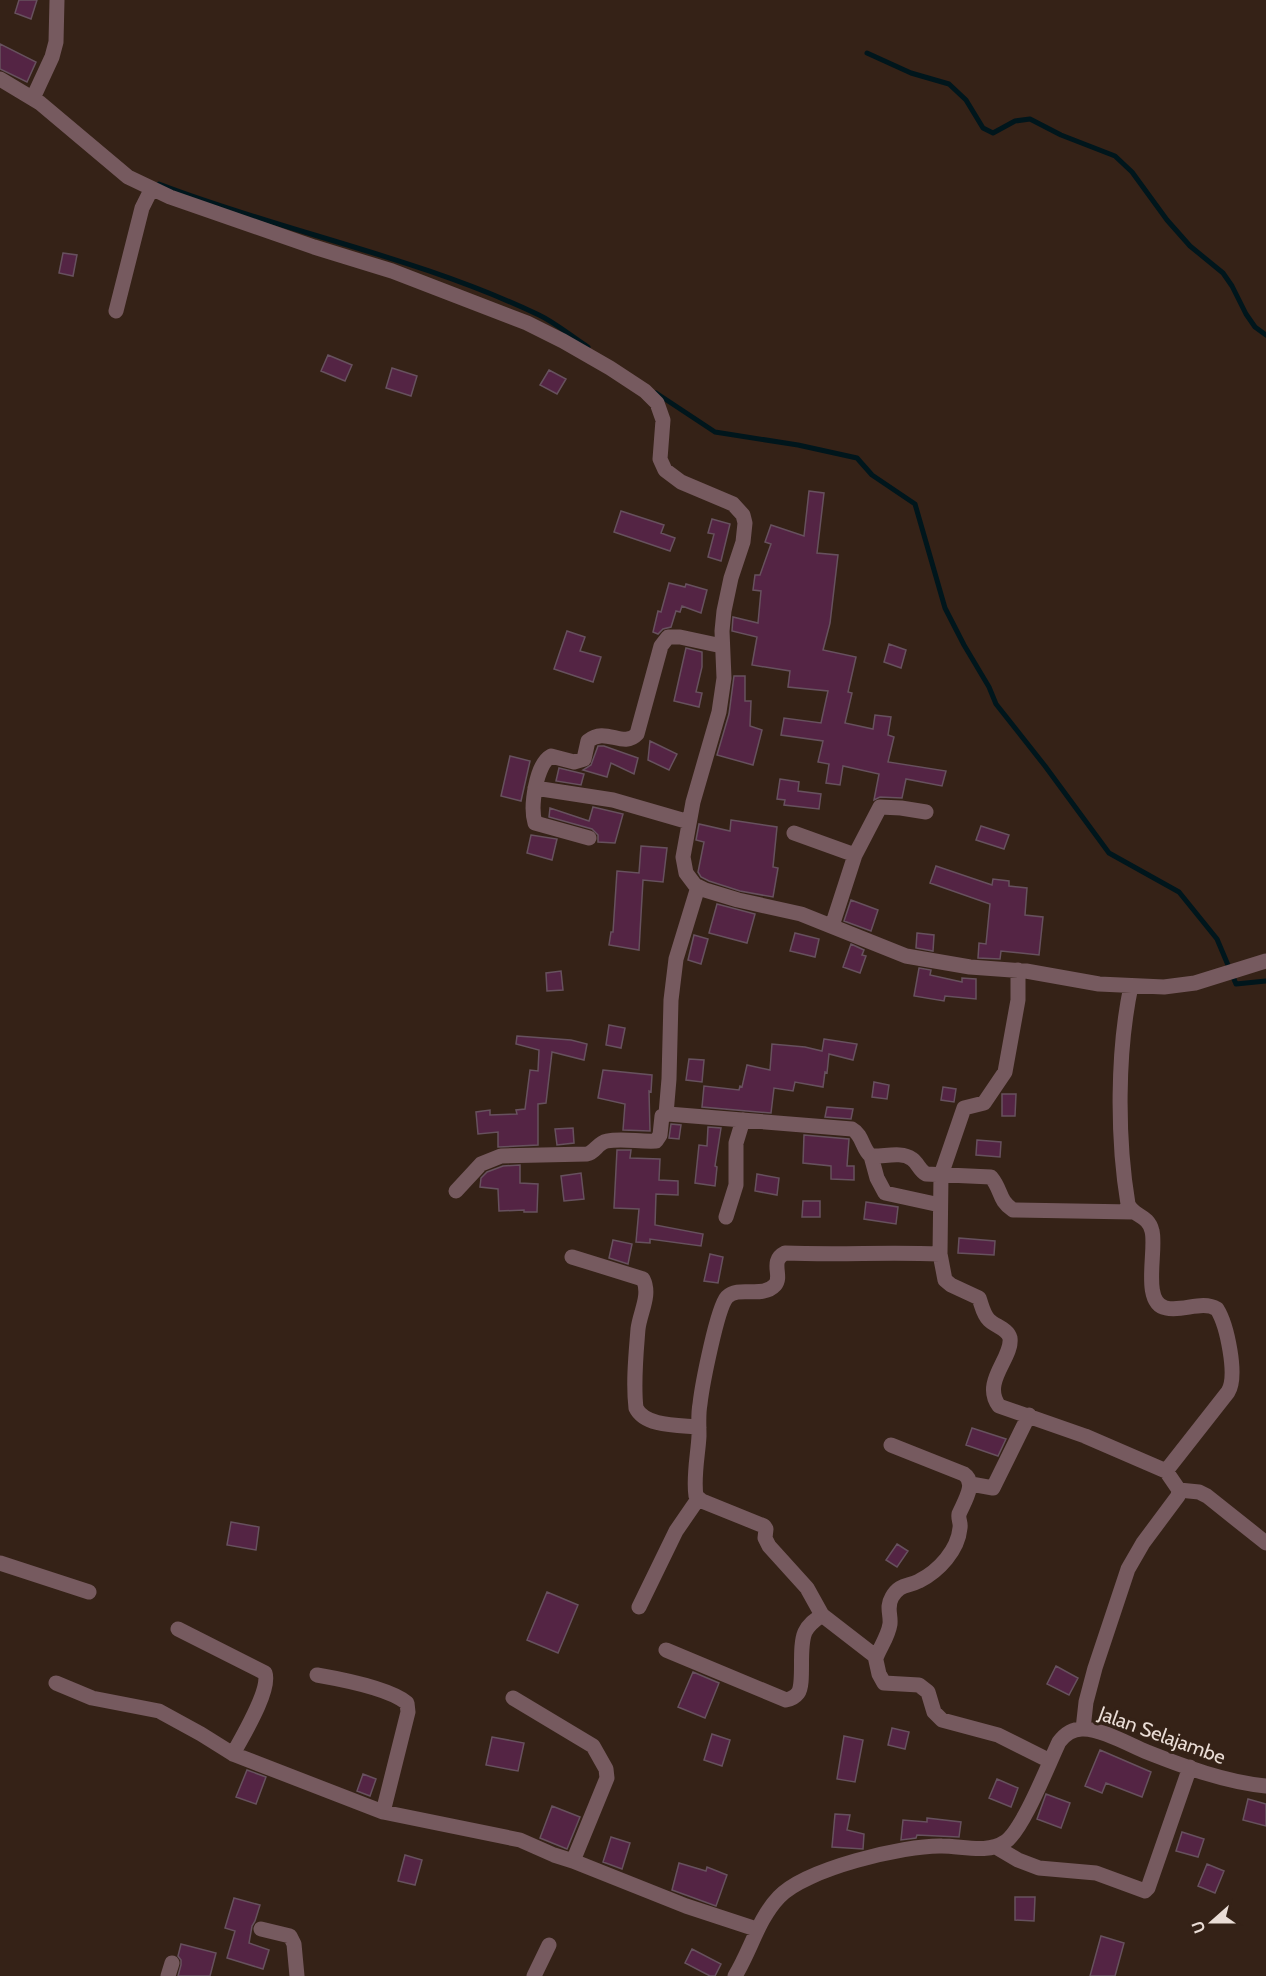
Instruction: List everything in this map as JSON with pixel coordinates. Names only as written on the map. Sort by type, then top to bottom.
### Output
[{"type":"street","points":[[33,98],[52,57],[56,42],[57,0]]},
{"type":"street","points":[[0,79],[33,98],[128,177],[151,190],[314,247],[392,271],[512,316],[580,350],[645,391],[657,403],[662,414],[660,459],[665,470],[681,482],[733,504],[743,515],[745,523],[743,542],[730,578],[724,611],[722,646],[724,678],[720,705],[714,733],[700,772],[683,857],[684,867],[690,880],[698,887],[738,900],[801,914],[891,951],[920,959],[970,967],[1018,970],[1088,982],[1164,987],[1195,983],[1266,961]]},
{"type":"street","points":[[116,311],[142,208],[151,190]]},
{"type":"street","points":[[589,838],[535,823],[533,810],[535,788],[543,764],[549,756],[569,761],[584,759],[588,741],[601,734],[627,740],[634,738],[663,640],[674,636],[722,646]]},
{"type":"street","points":[[535,788],[613,800],[689,822]]},
{"type":"street","points":[[832,926],[855,855],[880,807],[926,812]]},
{"type":"street","points":[[794,833],[855,855]]},
{"type":"street","points":[[666,1114],[671,1000],[676,959],[698,887]]},
{"type":"street","points":[[1018,970],[1018,1000],[1005,1072],[984,1103],[964,1108],[941,1175],[940,1254],[945,1280],[979,1298],[987,1319],[1009,1336],[1009,1346],[994,1384],[996,1401],[999,1406],[1085,1436],[1166,1471],[1179,1490],[1178,1496],[1143,1543],[1128,1569],[1095,1668],[1086,1702],[1083,1729]]},
{"type":"street","points":[[1131,986],[1125,1029],[1121,1118],[1130,1208],[1147,1220],[1152,1232],[1152,1288],[1155,1302],[1161,1307],[1171,1309],[1205,1305],[1217,1309],[1225,1329],[1233,1377],[1228,1392],[1166,1471]]},
{"type":"street","points":[[456,1191],[481,1164],[501,1156],[590,1154],[599,1144],[608,1140],[656,1141],[660,1135],[662,1116],[666,1114],[852,1129],[858,1133],[865,1149],[871,1155],[877,1178],[885,1193],[940,1205]]},
{"type":"street","points":[[726,1217],[736,1185],[736,1143],[743,1120]]},
{"type":"street","points":[[871,1155],[906,1156],[914,1160],[920,1170],[926,1174],[991,1177],[997,1184],[1002,1201],[1013,1210],[1133,1212]]},
{"type":"street","points":[[940,1254],[785,1253],[780,1256],[776,1269],[777,1281],[774,1286],[759,1292],[735,1293],[728,1296],[720,1312],[700,1405],[695,1490],[698,1499],[764,1526],[765,1538],[769,1546],[807,1588],[822,1615],[867,1648],[876,1658],[879,1674],[884,1683],[919,1685],[928,1692],[934,1712],[942,1720],[998,1735],[1050,1761]]},
{"type":"street","points":[[572,1257],[643,1279],[646,1287],[638,1326],[636,1408],[643,1417],[653,1421],[699,1427]]},
{"type":"street","points":[[971,1484],[993,1488],[1029,1415]]},
{"type":"street","points":[[876,1658],[890,1623],[888,1604],[892,1597],[898,1589],[906,1584],[919,1581],[935,1570],[945,1562],[955,1547],[961,1525],[958,1519],[959,1514],[971,1484],[969,1478],[964,1474],[891,1445]]},
{"type":"street","points":[[1179,1490],[1199,1492],[1207,1496],[1266,1543]]},
{"type":"street","points":[[639,1607],[676,1531],[698,1499]]},
{"type":"street","points":[[0,1563],[89,1592]]},
{"type":"street","points":[[666,1650],[786,1700],[794,1697],[800,1689],[801,1649],[804,1634],[809,1625],[822,1615]]},
{"type":"street","points":[[178,1629],[267,1676],[264,1691],[233,1754]]},
{"type":"street","points":[[317,1675],[340,1678],[396,1695],[407,1703],[408,1712],[383,1812]]},
{"type":"street","points":[[56,1683],[92,1698],[159,1711],[233,1754],[383,1812],[520,1840],[686,1906],[756,1929]]},
{"type":"street","points":[[513,1698],[593,1746],[606,1768],[607,1778],[573,1861]]},
{"type":"street","name":"Jalan Selajambe","points":[[996,1847],[1007,1841],[1018,1828],[1059,1742],[1066,1734],[1083,1729],[1097,1732],[1234,1782],[1266,1786]]},
{"type":"street","points":[[735,1976],[756,1929],[784,1892],[824,1872],[885,1854],[936,1846],[996,1847],[1018,1860],[1040,1868],[1096,1873],[1145,1891],[1190,1767]]},
{"type":"street","points":[[261,1929],[290,1936],[294,1944],[297,1976]]},
{"type":"street","points":[[534,1976],[549,1945]]},
{"type":"building","points":[[19,0],[37,0],[31,19],[15,13]]},
{"type":"building","points":[[0,44],[36,62],[27,82],[0,69]]},
{"type":"building","points":[[63,253],[77,255],[73,276],[59,273]]},
{"type":"building","points":[[328,355],[352,365],[345,381],[321,371]]},
{"type":"building","points":[[392,368],[417,376],[411,396],[386,388]]},
{"type":"building","points":[[549,370],[566,379],[557,394],[540,385]]},
{"type":"building","points":[[809,491],[824,493],[817,553],[838,555],[830,623],[823,650],[856,657],[848,692],[852,693],[845,723],[873,729],[875,715],[891,717],[888,735],[894,737],[888,762],[946,771],[942,786],[906,779],[902,798],[880,797],[874,800],[879,774],[843,766],[840,785],[826,783],[829,764],[818,762],[823,741],[781,735],[784,718],[821,723],[828,691],[788,687],[790,671],[752,665],[757,637],[732,631],[733,617],[758,623],[761,591],[753,590],[755,575],[760,575],[771,544],[765,542],[771,525],[804,536]]},
{"type":"building","points":[[621,511],[664,525],[661,533],[675,538],[670,551],[614,532]]},
{"type":"building","points":[[712,519],[730,524],[721,561],[708,557],[714,534],[708,533]]},
{"type":"building","points":[[669,583],[685,587],[686,584],[707,590],[701,613],[682,606],[680,612],[676,611],[671,627],[663,629],[658,634],[653,632]]},
{"type":"building","points":[[567,631],[585,637],[580,651],[601,657],[593,682],[554,669]]},
{"type":"building","points":[[889,644],[906,650],[901,668],[884,662]]},
{"type":"building","points":[[686,648],[702,652],[702,667],[696,692],[702,693],[699,707],[674,701]]},
{"type":"building","points":[[734,676],[745,676],[745,701],[751,701],[750,726],[762,730],[753,765],[717,755],[729,714]]},
{"type":"building","points":[[650,741],[677,754],[669,770],[648,760]]},
{"type":"building","points":[[598,746],[638,758],[634,774],[611,763],[607,777],[583,770],[591,765]]},
{"type":"building","points":[[510,756],[530,761],[521,801],[501,796]]},
{"type":"building","points":[[559,768],[584,774],[581,785],[556,781]]},
{"type":"building","points":[[780,779],[799,782],[798,791],[821,794],[819,809],[784,805],[785,800],[777,799]]},
{"type":"building","points":[[593,807],[623,814],[615,843],[598,842],[598,835],[592,829],[549,817],[550,808],[589,821]]},
{"type":"building","points":[[731,820],[777,827],[773,867],[778,868],[773,897],[740,891],[709,881],[701,877],[698,872],[704,842],[696,840],[699,824],[730,831]]},
{"type":"building","points":[[981,826],[1009,835],[1004,849],[976,840]]},
{"type":"building","points":[[531,835],[557,839],[552,860],[527,853]]},
{"type":"building","points":[[641,846],[667,848],[663,882],[643,880],[639,950],[609,945],[611,932],[613,932],[617,871],[639,873]]},
{"type":"building","points":[[936,866],[992,885],[993,879],[1009,881],[1009,886],[1027,888],[1025,915],[1043,917],[1039,955],[1001,951],[1000,959],[978,958],[979,943],[986,944],[990,904],[930,883]]},
{"type":"building","points":[[851,900],[878,910],[871,931],[844,921]]},
{"type":"building","points":[[717,904],[755,914],[747,943],[709,933]]},
{"type":"building","points":[[795,933],[819,939],[815,957],[790,951]]},
{"type":"building","points":[[917,933],[934,935],[933,951],[916,948]]},
{"type":"building","points":[[694,935],[708,939],[701,964],[688,960]]},
{"type":"building","points":[[851,944],[864,950],[862,955],[866,956],[860,973],[843,967]]},
{"type":"building","points":[[919,968],[931,970],[930,975],[962,982],[962,978],[976,979],[976,999],[945,996],[944,1001],[914,996]]},
{"type":"building","points":[[561,971],[563,990],[547,991],[546,973]]},
{"type":"building","points":[[609,1025],[625,1028],[621,1048],[606,1045]]},
{"type":"building","points":[[517,1036],[571,1040],[587,1044],[584,1060],[552,1052],[546,1103],[538,1104],[538,1145],[498,1147],[498,1132],[478,1134],[476,1112],[490,1110],[490,1115],[517,1114],[516,1110],[525,1109],[530,1070],[538,1071],[539,1050],[516,1044]]},
{"type":"building","points":[[824,1039],[857,1044],[853,1060],[829,1054],[823,1087],[795,1082],[793,1091],[774,1088],[771,1113],[702,1107],[704,1086],[739,1090],[740,1086],[742,1087],[747,1065],[770,1070],[772,1044],[822,1051]]},
{"type":"building","points":[[689,1059],[704,1060],[702,1082],[686,1080]]},
{"type":"building","points":[[603,1070],[652,1075],[651,1092],[649,1091],[650,1131],[623,1130],[625,1104],[598,1098]]},
{"type":"building","points":[[874,1082],[889,1085],[887,1099],[872,1097]]},
{"type":"building","points":[[943,1087],[956,1089],[954,1102],[941,1100]]},
{"type":"building","points":[[1002,1094],[1016,1094],[1015,1116],[1002,1116]]},
{"type":"building","points":[[827,1107],[853,1109],[851,1119],[825,1117]]},
{"type":"building","points":[[671,1124],[681,1125],[679,1139],[669,1138]]},
{"type":"building","points":[[708,1127],[721,1128],[715,1166],[717,1167],[715,1186],[695,1183],[699,1145],[707,1146]]},
{"type":"building","points":[[573,1128],[574,1143],[557,1145],[555,1129]]},
{"type":"building","points":[[804,1135],[849,1139],[847,1166],[854,1166],[854,1180],[831,1179],[831,1166],[803,1163]]},
{"type":"building","points":[[977,1140],[1001,1142],[1000,1157],[976,1155]]},
{"type":"building","points":[[617,1150],[631,1150],[630,1158],[660,1159],[659,1180],[678,1181],[678,1195],[656,1194],[655,1225],[703,1234],[701,1246],[650,1239],[650,1243],[636,1242],[639,1209],[614,1208]]},
{"type":"building","points":[[520,1165],[520,1183],[538,1184],[537,1212],[499,1211],[498,1189],[480,1187],[481,1178],[487,1172],[503,1166]]},
{"type":"building","points":[[581,1173],[584,1199],[564,1201],[561,1176]]},
{"type":"building","points":[[757,1174],[779,1178],[777,1195],[755,1191]]},
{"type":"building","points":[[803,1201],[820,1201],[820,1217],[802,1217]]},
{"type":"building","points":[[866,1202],[898,1207],[896,1224],[864,1219]]},
{"type":"building","points":[[959,1238],[995,1241],[994,1255],[958,1253]]},
{"type":"building","points":[[613,1240],[632,1244],[628,1264],[609,1258]]},
{"type":"building","points":[[710,1254],[723,1257],[718,1283],[704,1281]]},
{"type":"building","points":[[972,1428],[1006,1439],[998,1456],[966,1445]]},
{"type":"building","points":[[231,1522],[259,1527],[256,1550],[227,1545]]},
{"type":"building","points":[[897,1544],[908,1551],[897,1567],[886,1560]]},
{"type":"building","points":[[547,1592],[578,1605],[558,1653],[527,1640]]},
{"type":"building","points":[[1056,1666],[1078,1678],[1069,1695],[1047,1684]]},
{"type":"building","points":[[693,1672],[719,1683],[705,1718],[678,1707]]},
{"type":"building","points":[[892,1728],[909,1732],[905,1749],[888,1745]]},
{"type":"building","points":[[712,1734],[730,1740],[722,1766],[704,1760]]},
{"type":"building","points":[[844,1736],[863,1740],[855,1782],[837,1779]]},
{"type":"building","points":[[492,1737],[524,1743],[518,1771],[486,1765]]},
{"type":"building","points":[[1100,1750],[1151,1772],[1142,1797],[1106,1783],[1102,1793],[1085,1786]]},
{"type":"building","points":[[247,1770],[266,1777],[256,1804],[236,1797]]},
{"type":"building","points":[[363,1774],[376,1779],[370,1796],[357,1791]]},
{"type":"building","points":[[997,1779],[1018,1788],[1011,1807],[989,1798]]},
{"type":"building","points":[[1046,1794],[1070,1803],[1061,1828],[1037,1819]]},
{"type":"building","points":[[1248,1799],[1266,1804],[1266,1826],[1243,1820]]},
{"type":"building","points":[[552,1806],[580,1817],[567,1849],[540,1838]]},
{"type":"building","points":[[835,1814],[850,1815],[847,1830],[864,1834],[863,1849],[832,1847]]},
{"type":"building","points":[[927,1818],[961,1822],[959,1837],[917,1835],[916,1838],[901,1840],[903,1820],[927,1822]]},
{"type":"building","points":[[1182,1832],[1204,1839],[1198,1857],[1176,1851]]},
{"type":"building","points":[[611,1837],[630,1843],[622,1869],[603,1862]]},
{"type":"building","points":[[405,1855],[422,1860],[415,1885],[398,1881]]},
{"type":"building","points":[[679,1863],[706,1871],[707,1867],[727,1875],[716,1906],[672,1890]]},
{"type":"building","points":[[1207,1864],[1224,1871],[1215,1893],[1198,1886]]},
{"type":"building","points":[[1015,1897],[1035,1897],[1034,1921],[1015,1920]]},
{"type":"building","points":[[234,1898],[260,1905],[252,1926],[249,1943],[269,1950],[263,1969],[227,1958],[235,1931],[225,1928]]},
{"type":"building","points":[[1101,1936],[1124,1943],[1115,1976],[1090,1976]]},
{"type":"building","points":[[181,1944],[216,1953],[210,1976],[178,1976],[181,1965],[178,1956]]},
{"type":"building","points":[[692,1949],[721,1964],[715,1976],[710,1976],[685,1963]]},
{"type":"waterway","points":[[867,53],[911,73],[949,84],[966,100],[983,128],[993,133],[1015,121],[1030,119],[1061,135],[1115,156],[1132,172],[1167,220],[1190,246],[1223,273],[1255,327],[1266,335]]},
{"type":"waterway","points":[[159,184],[254,217],[446,277],[539,315],[588,347]]},
{"type":"waterway","points":[[656,393],[715,432],[798,445],[857,458],[872,475],[915,504],[945,608],[996,704],[1109,853],[1179,892],[1217,939],[1236,984],[1266,981]]}]
